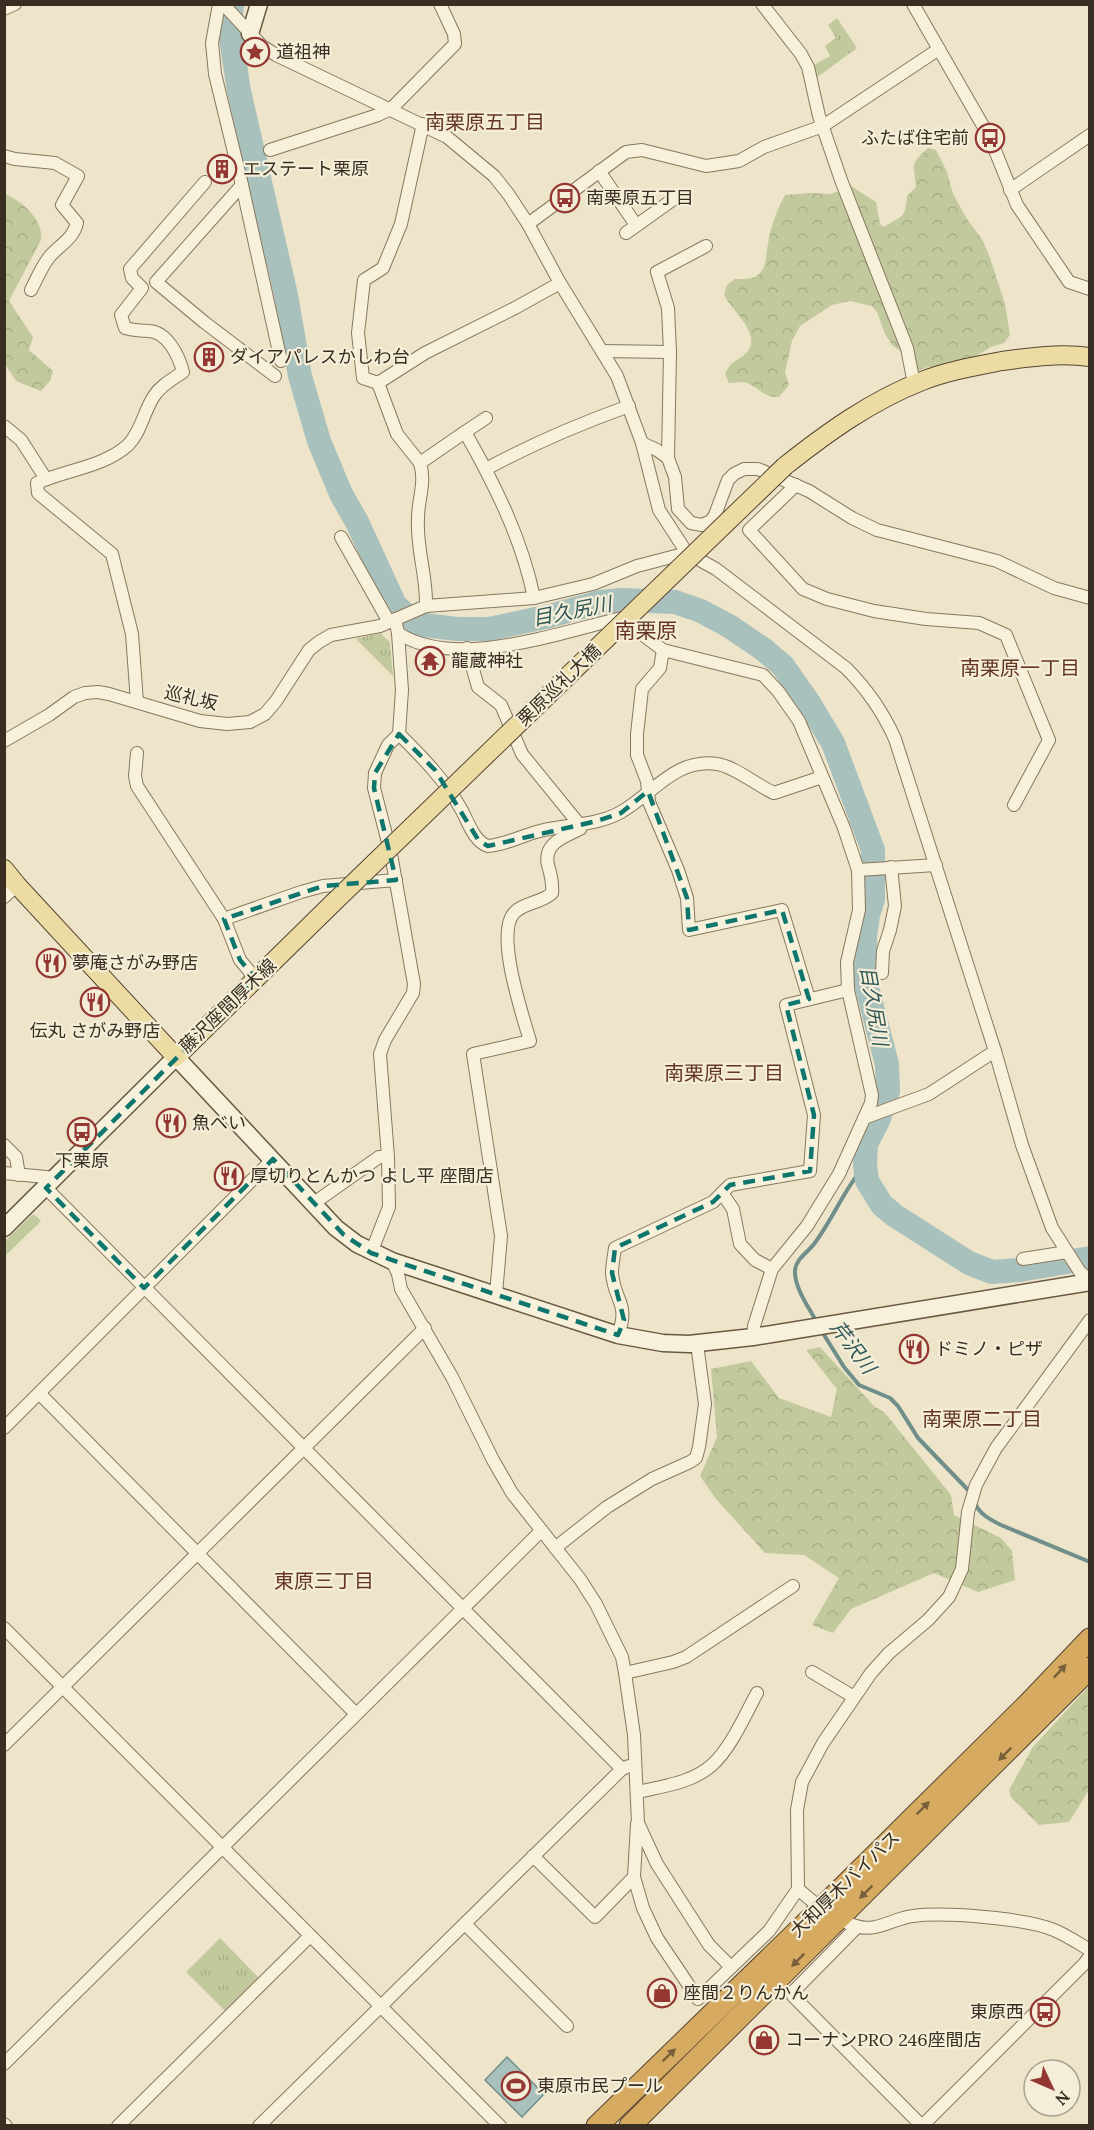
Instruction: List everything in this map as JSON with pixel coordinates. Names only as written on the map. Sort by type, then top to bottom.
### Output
[{"type":"highway","name":"大和厚木バイパス","points":[[630,2126],[839,1918],[1038,1708],[1089,1639]]},
{"type":"highway","name":"大和厚木バイパス","points":[[1038,1708],[1089,1668]]},
{"type":"highway","name":"大和厚木バイパス","points":[[597,2126],[839,1918]]},
{"type":"main road","points":[[914,384],[972,367],[1032,357],[1089,357]]},
{"type":"main road","name":"栗原巡礼大橋","points":[[333,903],[785,466],[847,419],[914,384]]},
{"type":"main road","name":"藤沢座間厚木線","points":[[4,869],[11,891],[176,1057],[333,903]]},
{"type":"street","points":[[4,9],[15,4]]},
{"type":"street","points":[[4,1228],[176,1057],[344,1235],[371,1252],[392,1261],[618,1335],[663,1343],[698,1344],[818,1327],[1086,1278],[1052,1228],[1022,1145],[936,865],[895,739],[884,715],[846,668],[716,569],[687,553],[658,510],[642,442],[617,376],[560,283],[528,224],[494,176],[447,137],[276,55],[248,32],[221,4]]},
{"type":"street","points":[[221,4],[212,43],[215,74],[281,361]]},
{"type":"street","points":[[270,150],[390,109],[455,44],[454,34],[440,4]]},
{"type":"street","points":[[762,4],[801,54],[808,67],[822,126],[907,348],[914,384]]},
{"type":"street","points":[[248,32],[260,5]]},
{"type":"street","points":[[916,6],[990,138],[1010,190],[1032,230],[1069,282],[1084,288],[1089,276]]},
{"type":"street","points":[[528,224],[627,152],[658,154],[694,164],[722,165],[739,161],[788,137],[822,126],[939,49]]},
{"type":"street","points":[[378,383],[363,378],[358,333],[364,280],[383,268],[400,224],[423,124]]},
{"type":"street","points":[[1010,190],[1089,135]]},
{"type":"street","points":[[4,156],[55,163],[78,176],[62,205],[77,223],[74,234],[52,254],[41,268],[31,290]]},
{"type":"street","points":[[599,171],[636,225]]},
{"type":"street","points":[[136,702],[132,634],[112,554],[38,493],[37,483],[110,457],[127,446],[134,438],[155,395],[165,384],[183,372],[179,358],[160,334],[125,328],[121,315],[142,288],[132,278],[130,269],[205,182]]},
{"type":"street","points":[[242,185],[156,282],[275,376]]},
{"type":"street","points":[[626,233],[675,198]]},
{"type":"street","points":[[706,246],[657,272],[668,308],[670,352],[668,458],[675,477],[678,509],[691,523],[702,525],[711,521],[728,480],[744,469],[758,469],[809,491],[852,518],[877,530],[997,561],[1054,588],[1089,598]]},
{"type":"street","points":[[378,383],[425,353],[560,283]]},
{"type":"street","points":[[602,351],[670,352]]},
{"type":"street","points":[[378,383],[397,434],[420,463],[423,472],[418,528],[427,585],[422,607]]},
{"type":"street","points":[[486,468],[562,432],[629,406]]},
{"type":"street","points":[[420,463],[486,418]]},
{"type":"street","points":[[4,426],[21,440],[46,479]]},
{"type":"street","points":[[465,432],[486,468],[518,538],[529,571],[534,598]]},
{"type":"street","points":[[642,442],[668,458]]},
{"type":"street","points":[[650,476],[675,477]]},
{"type":"street","points":[[796,486],[749,530],[803,589],[874,611],[926,619],[979,623],[1006,634],[1049,740],[1014,805]]},
{"type":"street","points":[[341,537],[398,633],[402,690],[399,734],[388,746],[375,773],[374,789],[396,880],[414,984],[413,993],[385,1040],[380,1054],[388,1157],[389,1207],[371,1252]]},
{"type":"street","name":"巡礼坂","points":[[4,741],[49,715],[74,697],[85,693],[98,692],[200,721],[227,724],[250,722],[262,717],[271,708],[303,657],[319,642],[331,635],[391,621],[422,607],[534,598],[593,584],[637,566],[687,553]]},
{"type":"street","points":[[398,633],[412,642],[427,646],[441,649],[467,648],[528,642],[630,616],[643,634],[663,650],[763,675],[778,691],[799,722],[860,870],[859,910],[848,962],[848,990],[872,1095],[868,1117],[839,1174],[813,1217],[772,1269],[754,1326],[753,1337]]},
{"type":"street","points":[[467,648],[477,687],[501,705],[522,754],[579,824],[580,829],[556,841],[548,853],[553,881],[552,893],[548,897],[519,908],[510,920],[508,956],[530,1041],[472,1054],[501,1236],[496,1294]]},
{"type":"street","points":[[663,650],[660,668],[642,688],[637,755],[646,780],[649,802],[678,870],[687,898],[689,930],[782,910],[809,999]]},
{"type":"street","points":[[399,734],[435,770],[457,802],[479,841],[493,846],[542,830],[597,821],[621,813],[648,791],[683,768],[707,763],[727,766],[759,787],[774,793],[822,777]]},
{"type":"street","points":[[137,753],[135,776],[137,786],[224,920],[240,960],[256,979]]},
{"type":"street","points":[[860,870],[936,865]]},
{"type":"street","points":[[882,973],[883,951],[895,906],[890,867]]},
{"type":"street","points":[[224,920],[323,886],[396,880]]},
{"type":"street","points":[[618,1335],[624,1320],[623,1308],[612,1273],[615,1248],[713,1202],[729,1185],[810,1171],[814,1115],[786,1005],[848,990]]},
{"type":"street","points":[[868,1117],[929,1094],[995,1051]]},
{"type":"street","points":[[4,1145],[16,1156],[19,1175]]},
{"type":"street","points":[[314,1203],[379,1157],[388,1157]]},
{"type":"street","points":[[4,1428],[273,1159]]},
{"type":"street","points":[[4,1173],[51,1183],[144,1288],[622,1769]]},
{"type":"street","points":[[722,1193],[733,1209],[740,1244],[755,1260],[772,1269]]},
{"type":"street","points":[[1023,1259],[1068,1254]]},
{"type":"street","points":[[392,1261],[398,1274],[401,1290],[452,1377],[512,1493],[580,1579],[596,1604],[622,1658],[630,1698],[638,1792],[634,1877],[643,1908],[657,1938],[698,1999],[769,1931],[798,1889],[797,1810],[802,1782],[823,1743],[871,1673],[889,1653],[928,1620],[949,1597],[962,1569],[968,1512],[973,1495],[996,1448],[1089,1320]]},
{"type":"street","points":[[4,1745],[425,1328]]},
{"type":"street","points":[[555,1548],[607,1507],[652,1479],[696,1458],[705,1404],[698,1344]]},
{"type":"street","points":[[40,1394],[356,1714]]},
{"type":"street","points":[[4,2064],[541,1530]]},
{"type":"street","points":[[625,1673],[686,1657],[793,1586]]},
{"type":"street","points":[[4,1628],[500,2126]]},
{"type":"street","points":[[812,1672],[854,1697]]},
{"type":"street","points":[[638,1792],[678,1783],[711,1766],[723,1753],[757,1693]]},
{"type":"street","points":[[260,2126],[622,1769],[636,1764]]},
{"type":"street","points":[[638,1823],[657,1864],[709,1945],[731,1967]]},
{"type":"street","points":[[533,1856],[595,1917],[634,1877]]},
{"type":"street","points":[[798,1889],[839,1918],[880,1927],[911,1916],[975,1917],[1039,1925],[1089,1950]]},
{"type":"street","points":[[839,1918],[793,1992],[793,1996],[922,2125],[1084,1964],[1089,1956]]},
{"type":"street","points":[[465,1924],[567,2026]]},
{"type":"street","points":[[118,2126],[310,1936]]},
{"type":"highlighted area","points":[[399,734],[435,770],[479,841],[488,846],[597,821],[621,813],[648,791],[687,898],[689,930],[782,910],[809,999],[786,1005],[814,1115],[810,1171],[730,1185],[713,1202],[615,1248],[612,1273],[624,1320],[618,1335],[371,1253],[344,1235],[273,1159],[144,1288],[46,1188],[256,979],[240,960],[224,919],[323,886],[396,880],[374,788],[375,773]]},
{"type":"green space","points":[[837,18],[857,48],[816,78],[814,65],[830,56],[825,46],[836,38],[828,25]]},
{"type":"green space","points":[[928,148],[936,150],[947,172],[953,194],[982,239],[989,255],[1005,304],[1010,335],[1004,343],[991,347],[968,361],[944,368],[928,367],[919,370],[912,367],[907,356],[892,345],[872,306],[850,301],[832,305],[800,326],[792,341],[785,372],[789,385],[779,397],[769,396],[744,382],[729,383],[725,374],[727,370],[750,348],[751,340],[745,324],[724,295],[727,285],[735,279],[753,278],[763,269],[772,226],[785,195],[831,194],[851,186],[876,202],[880,224],[884,227],[904,213],[907,196],[916,187],[915,162]]},
{"type":"green space","points":[[5,194],[31,212],[41,233],[41,240],[9,301],[33,337],[29,350],[53,371],[50,381],[41,391],[16,381],[5,364]]},
{"type":"green space","points":[[380,633],[390,642],[393,676],[356,639]]},
{"type":"green space","points":[[32,1215],[41,1221],[5,1256],[5,1241]]},
{"type":"green space","points":[[820,1347],[874,1406],[885,1413],[951,1495],[954,1515],[1001,1538],[1012,1551],[1015,1580],[978,1592],[934,1573],[851,1609],[833,1633],[812,1625],[839,1578],[804,1555],[765,1553],[716,1499],[700,1476],[717,1437],[711,1369],[751,1361],[779,1398],[831,1417],[837,1389],[806,1350]]},
{"type":"green space","points":[[1089,1686],[1089,1790],[1069,1822],[1039,1825],[1011,1797],[1009,1790],[1033,1747]]},
{"type":"green space","points":[[220,1938],[259,1980],[228,2011],[225,2011],[186,1972]]},
{"type":"water","points":[[507,2057],[544,2094],[522,2117],[485,2080]]},
{"type":"waterway","name":"目久尻川","points":[[232,4],[230,32],[239,91],[286,295],[300,376],[319,441],[341,494],[357,522],[395,605],[416,624],[457,629],[489,629],[600,602],[622,600],[675,602],[701,611],[729,626],[783,666],[833,743],[873,850],[873,899],[865,937],[866,984],[887,1064],[888,1091],[878,1121],[866,1144],[867,1181],[882,1205],[894,1215],[969,1263],[992,1272],[1020,1270],[1090,1258]]},
{"type":"waterway","name":"芹沢川","points":[[816,1321],[799,1290],[795,1276],[796,1266],[821,1234],[865,1165]]},
{"type":"waterway","name":"芹沢川","points":[[821,1330],[844,1367],[859,1385],[890,1398],[898,1406],[918,1438],[971,1493]]},
{"type":"waterway","name":"芹沢川","points":[[975,1503],[989,1519],[1090,1562]]},
{"type":"place","name":"道祖神","points":[[255,52]]},
{"type":"place","name":"ふたば住宅前","points":[[990,138]]},
{"type":"place","name":"エステート栗原","points":[[222,169]]},
{"type":"place","name":"南栗原五丁目","points":[[565,198]]},
{"type":"place","name":"ダイアパレスかしわ台","points":[[209,357]]},
{"type":"place","name":"龍蔵神社","points":[[430,661]]},
{"type":"place","name":"夢庵さがみ野店","points":[[51,963]]},
{"type":"place","name":"伝丸 さがみ野店","points":[[95,1002]]},
{"type":"place","name":"魚べい","points":[[171,1123]]},
{"type":"place","name":"下栗原","points":[[82,1132]]},
{"type":"place","name":"厚切りとんかつ よし平 座間店","points":[[229,1176]]},
{"type":"place","name":"ドミノ・ピザ","points":[[914,1349]]},
{"type":"place","name":"座間２りんかん","points":[[662,1993]]},
{"type":"place","name":"東原西","points":[[1045,2012]]},
{"type":"place","name":"コーナンPRO 246座間店","points":[[764,2040]]},
{"type":"place","name":"東原市民プール","points":[[516,2086]]},
{"type":"district","name":"南栗原五丁目","points":[[485,122]]},
{"type":"district","name":"南栗原","points":[[646,631]]},
{"type":"district","name":"南栗原一丁目","points":[[1020,668]]},
{"type":"district","name":"南栗原三丁目","points":[[724,1073]]},
{"type":"district","name":"南栗原二丁目","points":[[982,1419]]},
{"type":"district","name":"東原三丁目","points":[[324,1581]]}]
